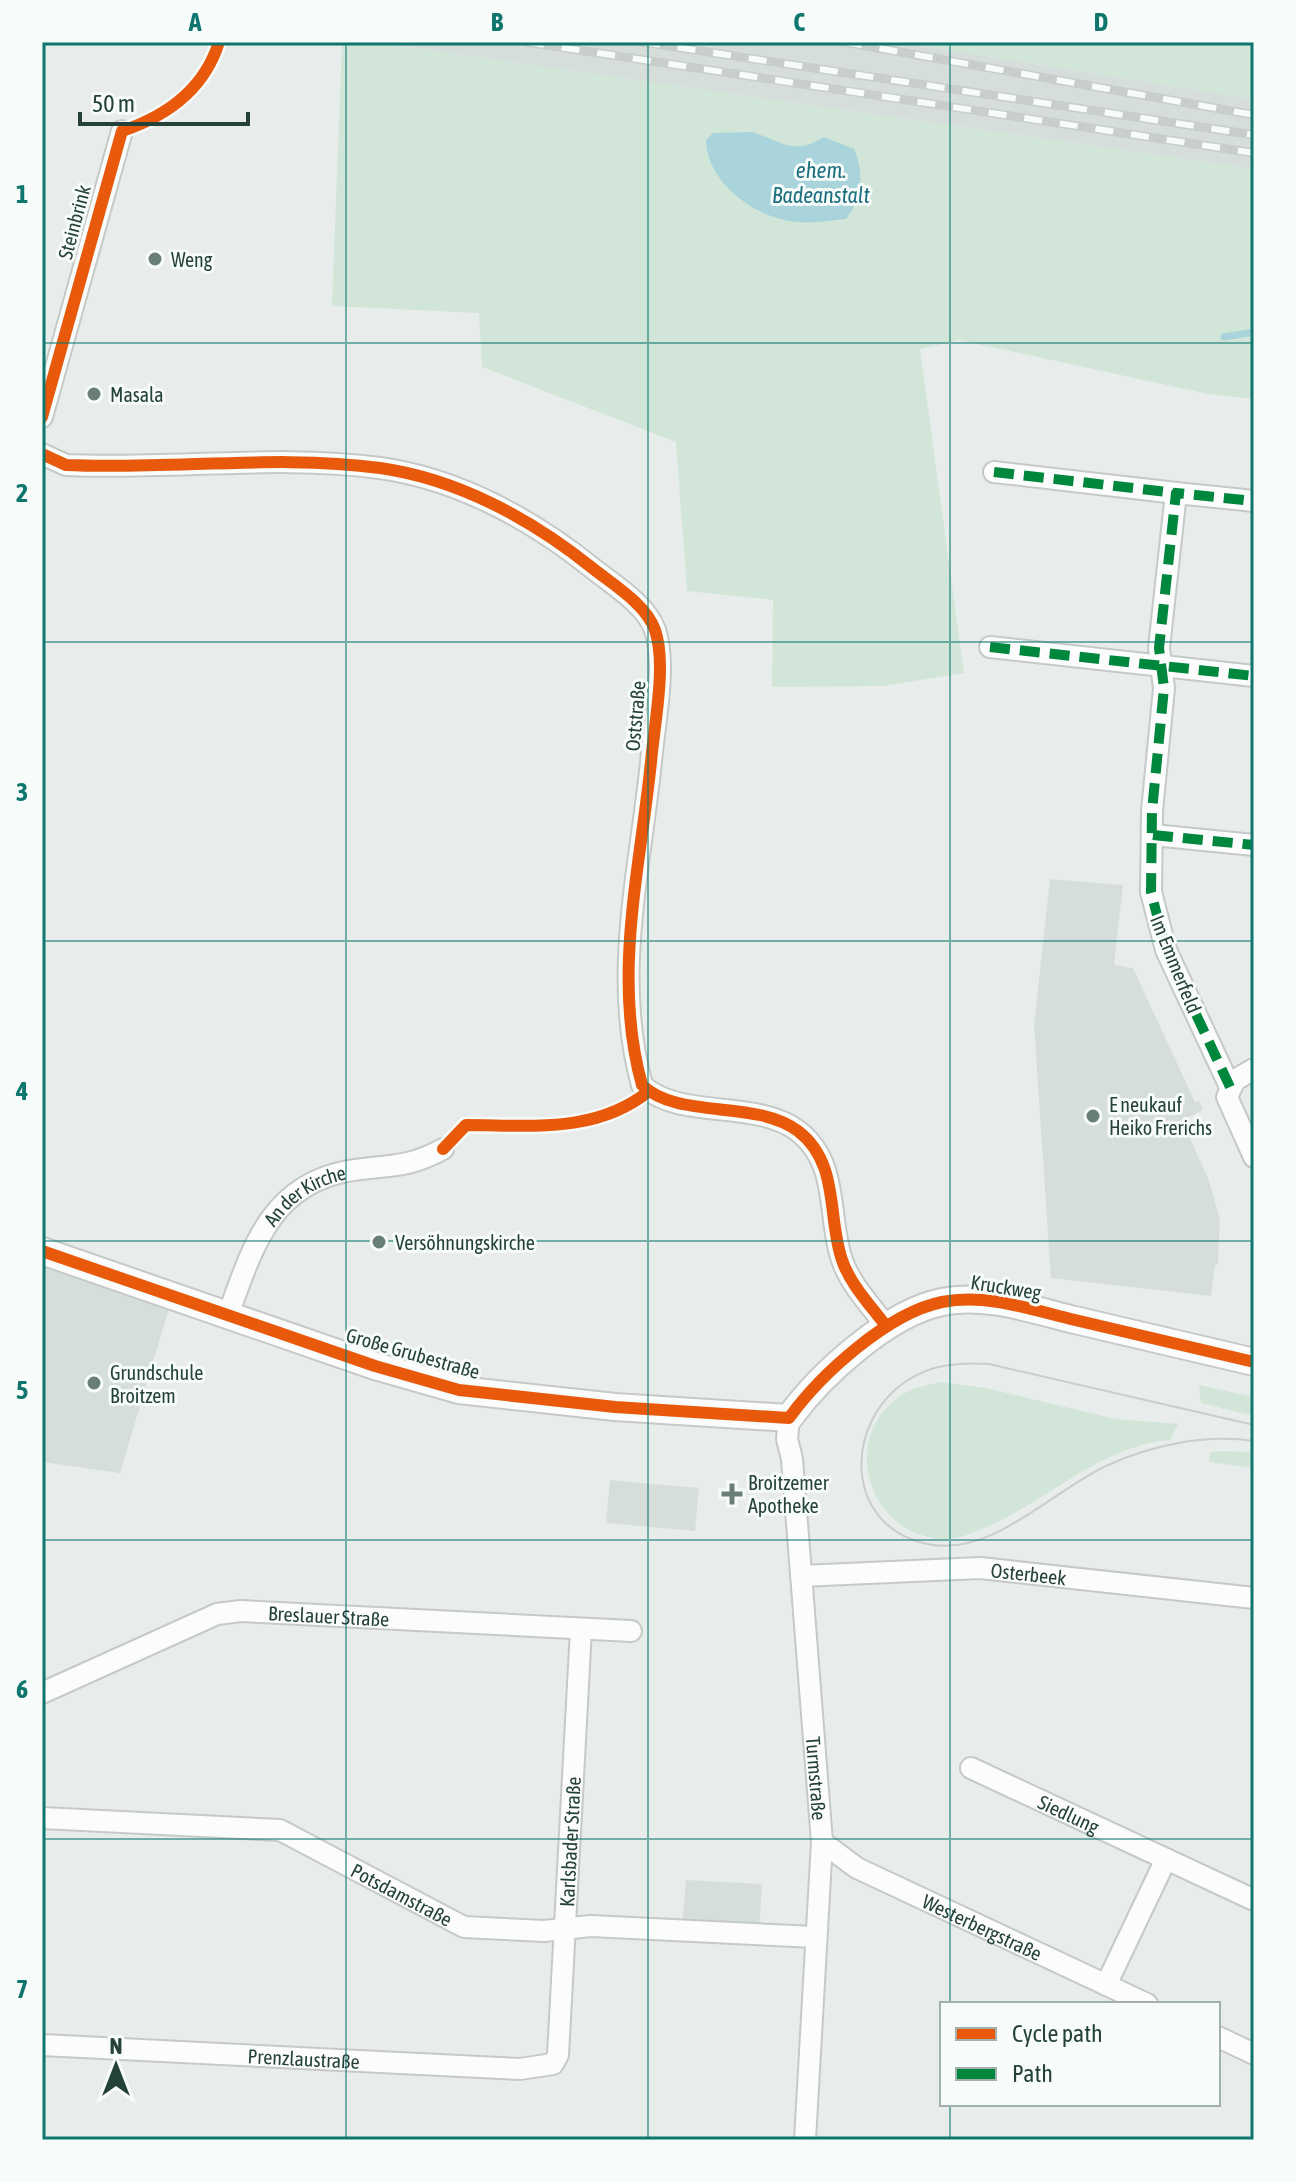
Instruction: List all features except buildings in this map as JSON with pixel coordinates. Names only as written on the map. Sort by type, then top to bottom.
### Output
[{"type":"street","name":"Steinbrink","points":[[42,417],[122,131]]},
{"type":"street","name":"Oststraße","points":[[42,454],[66,465],[329,465],[380,468],[414,476],[479,498],[517,517],[575,554],[648,616],[660,656],[646,802],[628,938],[630,1016],[642,1085],[660,1098],[783,1122],[805,1137],[831,1186],[845,1267],[886,1326]]},
{"type":"street","points":[[994,472],[1254,501]]},
{"type":"street","name":"Im Emmerfeld","points":[[1176,493],[1159,648],[1163,667],[1151,892],[1158,928],[1230,1087],[1230,1104],[1254,1157]]},
{"type":"street","points":[[990,647],[1249,676]]},
{"type":"street","points":[[1153,835],[1254,845]]},
{"type":"street","points":[[1230,1087],[1243,1074],[1254,1069]]},
{"type":"street","name":"An der Kirche","points":[[228,1315],[250,1256],[269,1220],[285,1199],[314,1181],[348,1171],[416,1164],[443,1149]]},
{"type":"street","name":"Große Grubestraße","points":[[42,1251],[412,1377],[472,1392],[615,1407],[789,1418]]},
{"type":"street","name":"Kruckweg","points":[[789,1418],[813,1391],[886,1326],[912,1311],[940,1302],[986,1300],[1253,1359]]},
{"type":"street","name":"Turmstraße","points":[[789,1418],[787,1439],[822,1842],[805,2140]]},
{"type":"street","name":"Osterbeek","points":[[801,1576],[980,1568],[1254,1598]]},
{"type":"street","name":"Breslauer Straße","points":[[42,1693],[217,1614],[241,1611],[631,1631]]},
{"type":"street","name":"Karlsbader Straße","points":[[558,2055],[581,1629]]},
{"type":"street","name":"Siedlung","points":[[971,1768],[1254,1900]]},
{"type":"street","name":"Potsdamstraße","points":[[42,1818],[280,1830],[464,1927],[544,1931],[591,1926],[815,1937]]},
{"type":"street","name":"Westerbergstraße","points":[[822,1842],[857,1868],[1143,2002]]},
{"type":"street","points":[[1106,1985],[1166,1859]]},
{"type":"street","points":[[1220,2038],[1254,2054]]},
{"type":"street","name":"Prenzlaustraße","points":[[42,2045],[520,2069],[553,2064],[558,2055]]},
{"type":"shaded area","points":[[371,42],[900,42],[1254,99],[1254,169]]},
{"type":"shaded area","points":[[1050,879],[1123,885],[1114,965],[1133,968],[1195,1102],[1199,1101],[1203,1110],[1182,1120],[1209,1181],[1220,1219],[1218,1264],[1215,1265],[1211,1296],[1051,1278],[1034,1025]]},
{"type":"shaded area","name":"Grundschule Broitzem","points":[[42,1264],[170,1305],[120,1473],[42,1462]]},
{"type":"shaded area","points":[[610,1480],[699,1488],[695,1531],[606,1523]]},
{"type":"shaded area","points":[[686,1880],[762,1884],[759,1931],[682,1927]]},
{"type":"green space","points":[[342,42],[371,42],[1254,169],[1254,399],[1208,394],[959,340],[920,349],[964,673],[884,686],[772,687],[773,600],[687,591],[676,442],[482,367],[479,313],[332,306]]},
{"type":"green space","points":[[899,42],[1254,42],[1254,99]]},
{"type":"green space","points":[[940,1382],[986,1388],[1116,1419],[1178,1424],[1170,1440],[1122,1452],[989,1526],[960,1537],[942,1539],[916,1533],[894,1520],[879,1501],[870,1479],[867,1455],[872,1432],[884,1411],[905,1393]]},
{"type":"green space","points":[[1199,1385],[1254,1397],[1254,1416],[1201,1403]]},
{"type":"green space","points":[[1210,1452],[1254,1452],[1254,1468],[1209,1462]]},
{"type":"water","name":"ehem. Badeanstalt","points":[[752,132],[796,146],[804,146],[824,137],[854,149],[860,167],[860,186],[856,203],[846,219],[784,220],[756,209],[732,192],[713,168],[706,140],[713,133]]},
{"type":"waterway","points":[[1224,337],[1254,332]]},
{"type":"tram line","points":[[1254,1425],[989,1364],[958,1364],[937,1367],[918,1375],[887,1398],[872,1421],[863,1446],[862,1471],[867,1495],[879,1517],[899,1534],[927,1544],[951,1546],[998,1532],[1085,1477],[1141,1452],[1198,1440],[1254,1441]]},
{"type":"railway","points":[[526,42],[1254,153]]},
{"type":"railway","points":[[642,42],[1254,135]]},
{"type":"railway","points":[[844,42],[1254,115]]},
{"type":"marked path","points":[[994,472],[1176,493]]},
{"type":"marked path","points":[[1230,1087],[1166,950],[1151,892],[1152,811],[1164,688],[1159,648],[1176,493],[1254,501]]},
{"type":"marked path","points":[[990,647],[1254,676]]},
{"type":"marked path","points":[[1153,835],[1254,845]]},
{"type":"cycle path","points":[[42,417],[122,131],[154,118],[182,99],[204,74],[219,42]]},
{"type":"cycle path","points":[[42,454],[66,465],[303,462],[409,473],[465,492],[518,517],[568,549],[636,603],[655,630],[660,660],[659,695],[635,883],[629,964],[633,1045],[642,1085],[657,1096],[676,1102],[761,1115],[781,1121],[798,1131],[811,1144],[826,1175],[838,1243],[850,1278],[886,1326]]},
{"type":"cycle path","points":[[443,1149],[466,1125],[538,1126],[585,1121],[629,1105],[649,1091]]},
{"type":"cycle path","points":[[42,1251],[375,1366],[459,1390],[615,1407],[789,1418],[837,1365],[878,1332],[921,1308],[959,1300],[1009,1304],[1254,1362]]},
{"type":"place","name":"Weng","points":[[155,259]]},
{"type":"place","name":"Masala","points":[[94,394]]},
{"type":"place","name":"E neukauf Heiko Frerichs","points":[[1093,1116]]},
{"type":"place","name":"Versöhnungskirche","points":[[379,1242]]},
{"type":"place","name":"Grundschule Broitzem","points":[[94,1383]]},
{"type":"place","name":"Broitzemer Apotheke","points":[[732,1494]]}]
